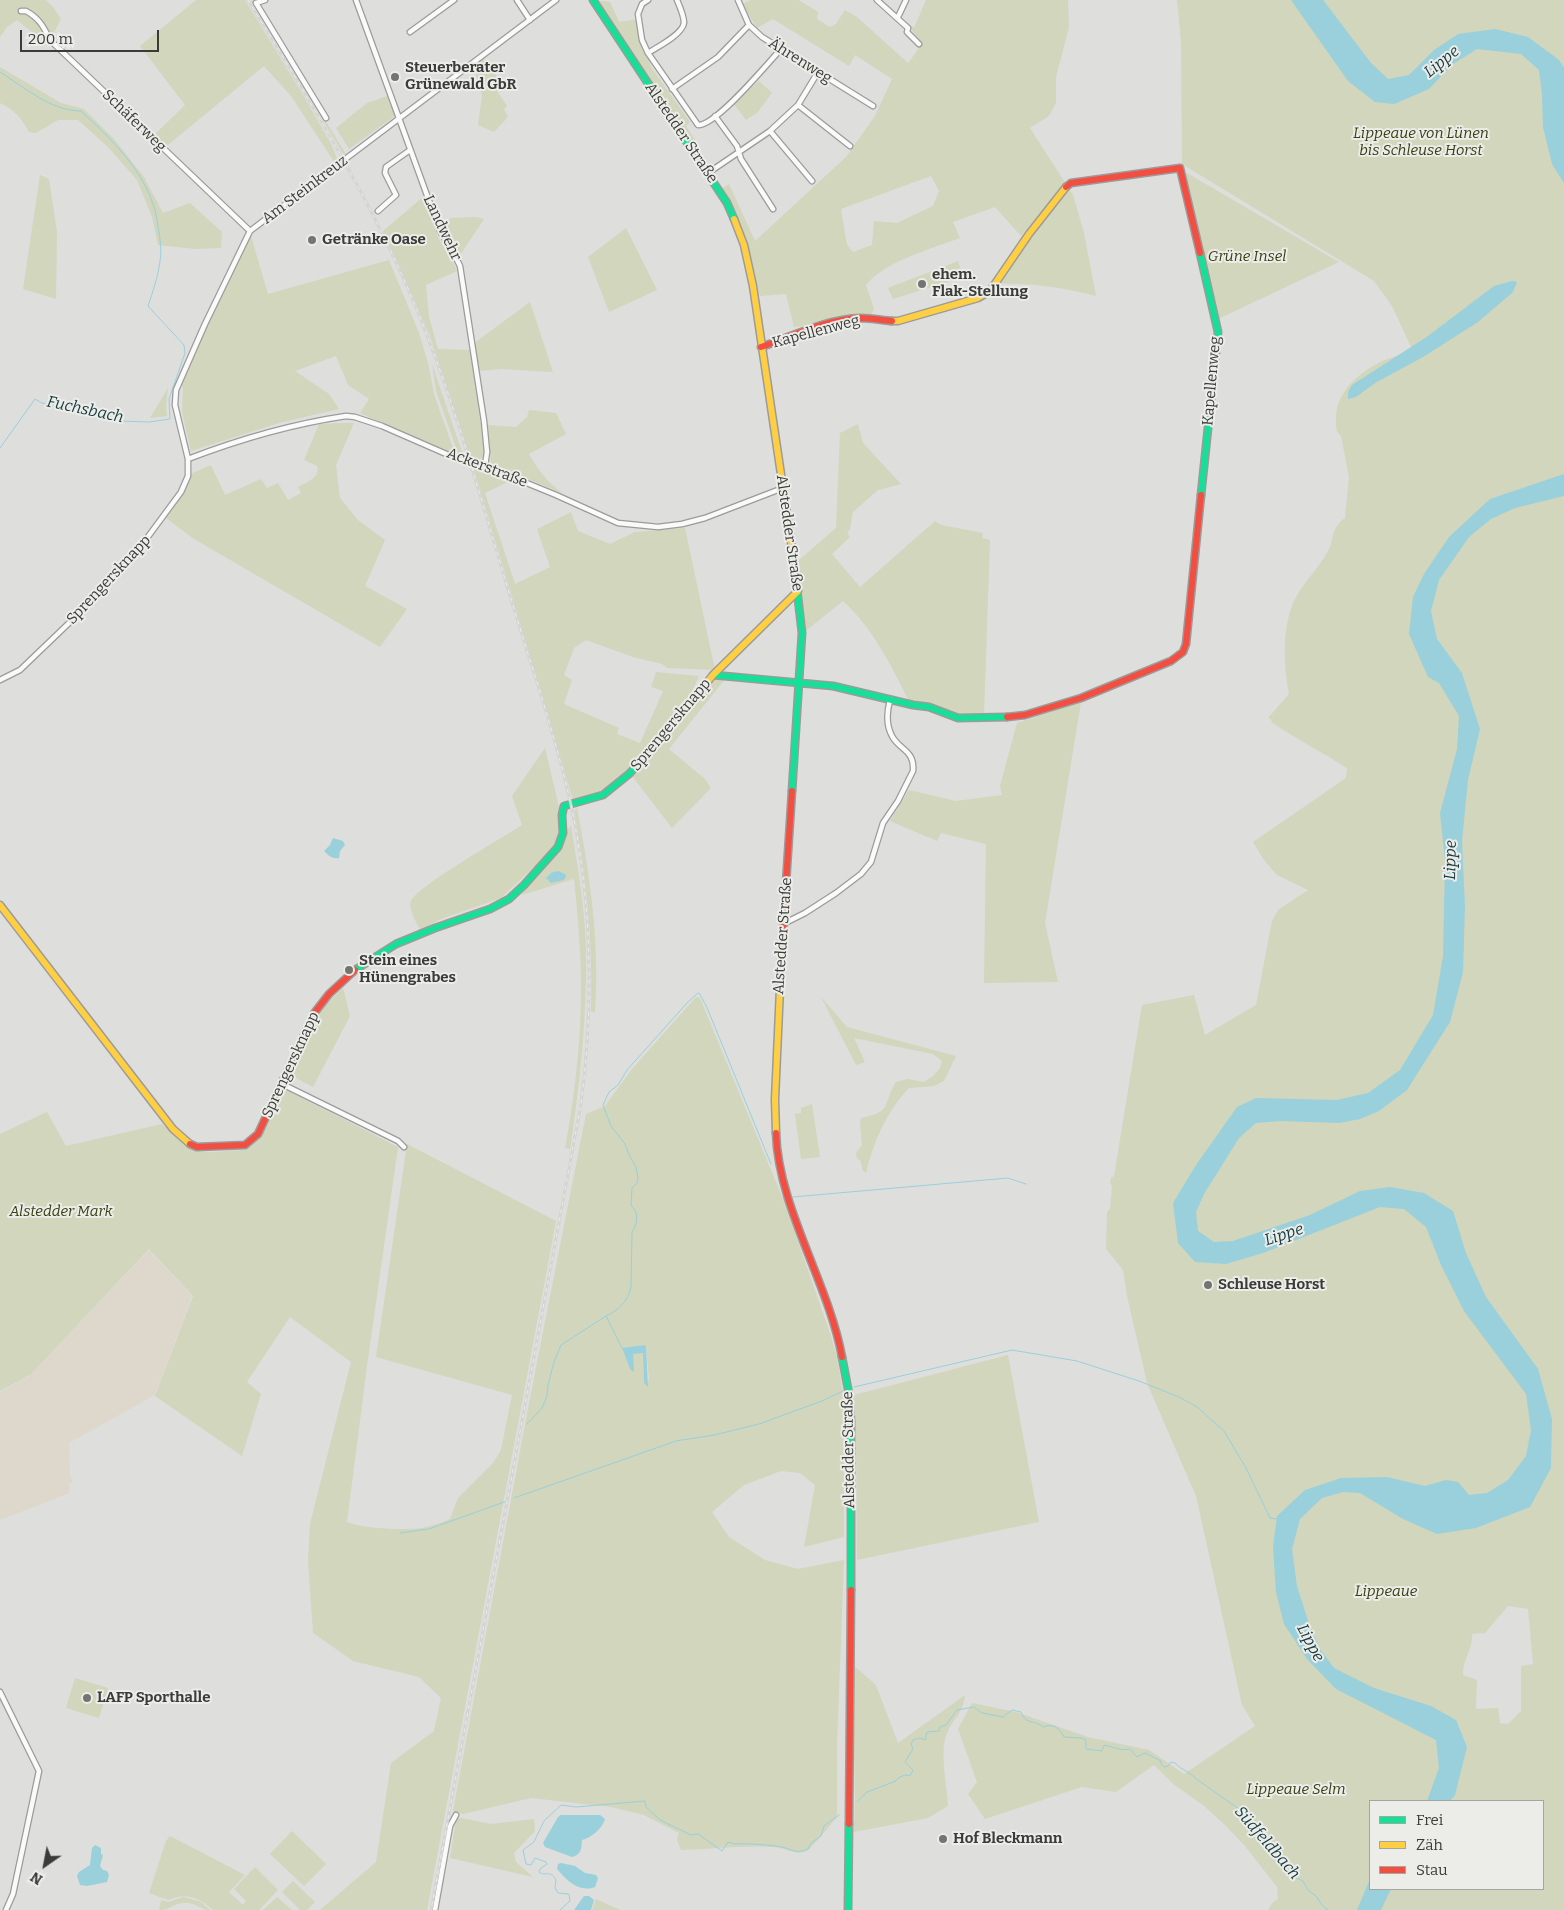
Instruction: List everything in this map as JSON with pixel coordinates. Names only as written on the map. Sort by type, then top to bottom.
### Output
[{"type":"street","points":[[265,0],[256,3],[326,118]]},
{"type":"street","name":"Landwehr","points":[[356,0],[440,231],[460,266],[484,421],[487,452],[485,466]]},
{"type":"street","points":[[410,32],[454,0]]},
{"type":"street","points":[[517,0],[530,20]]},
{"type":"street","name":"Am Steinkreuz","points":[[188,459],[175,405],[176,390],[204,324],[250,231],[556,0]]},
{"type":"street","name":"Alstedder Straße","points":[[593,0],[727,203],[744,245],[753,286],[798,591],[802,633],[777,1044],[776,1137],[782,1172],[790,1202],[833,1322],[848,1385],[851,1422],[848,1910]]},
{"type":"street","points":[[648,0],[642,4],[638,14],[642,40],[648,54],[698,125],[703,125],[716,116],[748,87],[781,49]]},
{"type":"street","points":[[648,54],[678,34],[682,29],[684,21],[677,0]]},
{"type":"street","name":"Ährenweg","points":[[746,0],[738,2],[749,25],[762,37],[873,106]]},
{"type":"street","points":[[877,0],[898,17],[908,28],[907,32],[919,44]]},
{"type":"street","points":[[898,17],[906,0]]},
{"type":"street","name":"Schäferweg","points":[[21,12],[26,10],[36,16],[50,40],[250,231]]},
{"type":"street","points":[[672,89],[718,57],[749,25]]},
{"type":"street","points":[[708,173],[770,131],[798,105],[818,72]]},
{"type":"street","points":[[798,105],[850,146]]},
{"type":"street","points":[[716,116],[737,146],[741,159],[773,209]]},
{"type":"street","points":[[770,131],[812,182]]},
{"type":"street","points":[[378,211],[396,195],[385,173],[386,167],[410,150]]},
{"type":"street","name":"Kapellenweg","points":[[761,347],[844,321],[866,318],[889,322],[898,321],[985,295],[997,283],[1029,234],[1064,188],[1071,183],[1180,168],[1218,332],[1186,644],[1183,652],[1171,661],[1081,698],[1025,715],[1011,717],[958,718],[928,707],[833,686],[799,684]]},
{"type":"street","name":"Ackerstraße","points":[[188,459],[250,436],[346,416],[382,426],[460,460],[485,466],[618,523],[641,527],[658,527],[698,520],[783,488]]},
{"type":"street","name":"Sprengersknapp","points":[[0,680],[20,670],[92,601],[133,558],[181,492],[188,476],[188,459]]},
{"type":"street","name":"Sprengersknapp","points":[[0,905],[162,1115],[187,1143],[192,1146],[203,1147],[238,1146],[250,1142],[258,1134],[315,1012],[327,995],[354,968],[380,953],[422,933],[486,910],[509,899],[560,844],[564,830],[562,812],[564,806],[603,795],[629,774],[652,750],[713,675],[798,591]]},
{"type":"street","name":"Sprengersknapp","points":[[713,675],[799,684]]},
{"type":"street","points":[[785,923],[805,913],[836,893],[861,874],[871,862],[883,823],[898,801],[914,766],[910,754],[892,736],[888,720],[890,700]]},
{"type":"street","points":[[282,1084],[398,1141],[404,1147]]},
{"type":"street","points":[[0,1692],[39,1772],[13,1894],[6,1910]]},
{"type":"street","points":[[434,1910],[450,1826],[456,1815]]},
{"type":"shaded area","points":[[149,1250],[192,1296],[155,1395],[69,1443],[70,1475],[73,1482],[69,1484],[70,1493],[0,1520],[0,1392],[30,1375]]},
{"type":"green space","points":[[0,0],[46,0],[61,19],[50,40],[33,33],[17,20],[7,27],[0,37]]},
{"type":"green space","points":[[196,0],[245,0],[303,95],[331,144],[338,161],[335,163],[291,96],[264,66],[163,149],[151,138],[185,105],[140,46]]},
{"type":"green space","points":[[252,0],[347,156],[345,157]]},
{"type":"green space","points":[[593,0],[610,2],[619,22],[638,19],[642,40],[651,67],[690,122],[686,126],[699,146],[693,150]]},
{"type":"green space","points":[[751,0],[799,0],[818,12],[817,19],[830,27],[836,24],[845,10],[857,17],[908,63],[920,47],[917,44],[919,39],[903,19],[914,28],[926,0],[1068,0],[1069,27],[1056,77],[1056,103],[1049,116],[1030,128],[1073,195],[1084,233],[1096,296],[1024,284],[999,284],[1029,239],[1053,210],[1050,201],[1021,236],[995,207],[953,222],[960,238],[896,262],[866,285],[874,309],[871,315],[794,327],[786,294],[760,296],[746,239],[719,190],[729,184],[755,241],[846,157],[875,116],[892,79],[855,55],[849,66],[773,19],[757,28],[742,4]],"holes":[[[931,176],[939,191],[933,206],[897,223],[874,221],[872,245],[853,252],[847,245],[841,209]]]},
{"type":"green space","points":[[1177,0],[1564,0],[1564,1910],[1268,1910],[1272,1903],[1278,1899],[1277,1887],[1245,1846],[1203,1805],[1173,1784],[1154,1765],[1116,1792],[1082,1787],[985,1819],[968,1794],[977,1782],[958,1729],[972,1703],[1016,1712],[1088,1737],[1149,1750],[1184,1774],[1255,1726],[1242,1705],[1196,1496],[1147,1383],[1123,1270],[1106,1249],[1107,1212],[1110,1209],[1112,1186],[1110,1183],[1111,1178],[1114,1176],[1142,1005],[1194,995],[1205,1035],[1256,1005],[1272,921],[1278,910],[1308,890],[1277,875],[1264,860],[1253,842],[1346,778],[1347,768],[1280,728],[1268,718],[1289,694],[1285,638],[1292,606],[1299,592],[1328,551],[1337,526],[1345,518],[1349,477],[1341,436],[1336,425],[1337,408],[1346,390],[1360,375],[1378,363],[1412,349],[1392,306],[1374,281],[1182,164],[1181,42]],"holes":[[[1508,1606],[1528,1609],[1533,1664],[1521,1666],[1521,1711],[1508,1724],[1500,1723],[1498,1708],[1476,1709],[1477,1680],[1463,1675],[1463,1669],[1471,1644],[1472,1634],[1485,1633]]]},
{"type":"green space","points":[[482,56],[502,83],[497,91],[507,106],[504,109],[508,117],[494,132],[478,125],[482,96],[473,64]]},
{"type":"green space","points":[[0,67],[61,103],[84,109],[114,139],[144,177],[163,213],[190,203],[222,232],[221,248],[196,249],[158,245],[152,217],[137,180],[108,147],[78,120],[58,120],[36,133],[29,132],[17,115],[0,103]]},
{"type":"green space","points":[[759,81],[772,93],[757,113],[746,120],[733,103]]},
{"type":"green space","points":[[387,96],[395,116],[349,149],[336,128],[367,103]]},
{"type":"green space","name":"Grüne Insel","points":[[1187,173],[1339,262],[1218,319],[1183,176]]},
{"type":"green space","points":[[40,175],[49,179],[57,232],[56,299],[23,289]]},
{"type":"green space","points":[[423,197],[439,239],[457,271],[426,285],[429,317],[438,349],[470,350],[485,456],[480,459],[471,460],[430,336],[383,231]]},
{"type":"green space","points":[[476,217],[484,219],[460,255],[441,227],[451,218]]},
{"type":"green space","points":[[626,228],[657,290],[609,312],[588,257]]},
{"type":"green space","points":[[251,236],[268,294],[389,260],[419,333],[428,363],[434,394],[455,454],[451,454],[360,413],[369,399],[348,385],[336,356],[295,371],[329,394],[339,409],[279,423],[191,451],[182,412],[183,388],[181,382],[203,332]]},
{"type":"green space","points":[[958,261],[963,277],[893,299],[888,288]]},
{"type":"green space","points":[[530,302],[553,372],[502,369],[478,371],[473,344]]},
{"type":"green space","points":[[432,364],[463,455],[459,456],[436,391]]},
{"type":"green space","points":[[168,388],[167,416],[150,418]]},
{"type":"green space","points":[[529,410],[556,413],[566,434],[529,454],[543,475],[562,493],[491,464],[488,425],[516,427],[527,417]]},
{"type":"green space","points":[[354,423],[336,465],[340,498],[358,520],[385,540],[365,586],[407,609],[380,647],[194,539],[166,518],[183,492],[190,474],[211,465],[225,495],[261,479],[267,488],[278,483],[288,500],[301,493],[298,487],[312,479],[317,473],[317,466],[304,460],[319,424]]},
{"type":"green space","points":[[858,424],[863,443],[901,484],[878,490],[853,512],[850,529],[847,533],[850,537],[832,554],[860,587],[935,521],[941,525],[983,533],[982,538],[990,540],[984,715],[956,714],[936,706],[910,703],[873,636],[864,623],[843,601],[803,633],[799,560],[836,528],[840,433]]},
{"type":"green space","points":[[473,466],[490,471],[510,481],[485,493],[515,584],[550,567],[537,529],[571,512],[578,531],[610,544],[635,532],[685,528],[715,670],[667,668],[662,664],[633,657],[586,640],[574,648],[564,675],[572,680],[564,704],[619,728],[617,734],[640,743],[663,691],[651,687],[656,672],[699,676],[690,696],[649,750],[607,789],[597,794],[573,800]]},
{"type":"green space","points":[[714,677],[726,678],[669,749],[705,779],[711,788],[672,828],[632,776]]},
{"type":"green space","points":[[1081,702],[1045,923],[1058,982],[984,983],[986,844],[941,833],[937,841],[890,821],[909,790],[956,801],[1002,795],[1000,786],[1017,723]]},
{"type":"green space","points":[[545,748],[559,807],[561,833],[554,848],[501,898],[441,919],[420,930],[410,904],[416,894],[462,862],[522,825],[512,796]]},
{"type":"green space","points":[[577,808],[593,910],[596,961],[595,1012],[591,1012],[590,936],[586,886],[574,811]]},
{"type":"green space","points":[[571,826],[583,904],[586,976],[582,1051],[570,1149],[565,1148],[576,1075],[581,1001],[580,955],[574,879],[522,895],[524,890],[542,871],[560,847],[566,832]]},
{"type":"green space","points":[[343,988],[350,1016],[313,1087],[288,1074],[318,1012]]},
{"type":"green space","points":[[696,997],[700,998],[783,1199],[838,1361],[844,1401],[844,1537],[804,1547],[815,1485],[800,1473],[781,1471],[744,1485],[712,1512],[729,1537],[765,1560],[798,1569],[844,1560],[837,1744],[837,1817],[813,1846],[803,1852],[798,1853],[774,1847],[681,1850],[677,1840],[679,1833],[644,1815],[611,1807],[531,1798],[463,1814],[453,1811],[529,1403],[586,1114],[605,1106],[632,1069]],"holes":[[[646,1346],[649,1380],[644,1383],[643,1353],[633,1354],[630,1369],[622,1348]]]},
{"type":"green space","points":[[821,997],[847,1027],[956,1056],[944,1081],[934,1086],[909,1088],[901,1097],[882,1128],[866,1173],[863,1171],[860,1160],[857,1159],[856,1153],[862,1145],[861,1118],[883,1110],[896,1082],[907,1079],[924,1082],[940,1068],[942,1061],[933,1054],[854,1038],[865,1062],[856,1065]]},
{"type":"green space","name":"Alstedder Mark","points":[[286,1090],[398,1147],[347,1522],[375,1528],[410,1529],[427,1527],[450,1519],[458,1498],[493,1463],[501,1450],[512,1395],[376,1357],[407,1144],[556,1221],[427,1910],[320,1910],[376,1862],[391,1763],[434,1731],[441,1698],[419,1677],[353,1661],[313,1633],[308,1560],[310,1524],[351,1362],[290,1317],[247,1382],[261,1394],[242,1456],[155,1396],[193,1296],[149,1249],[31,1374],[0,1391],[0,1134],[47,1112],[66,1146],[162,1124],[168,1127],[187,1147],[200,1152],[243,1150],[253,1145],[259,1139]]},
{"type":"green space","points":[[812,1104],[820,1157],[801,1159],[795,1114],[801,1113],[801,1108]]},
{"type":"green space","points":[[1008,1355],[1039,1522],[857,1560],[854,1395]]},
{"type":"green space","points":[[852,1664],[876,1685],[898,1743],[965,1695],[962,1707],[950,1727],[945,1740],[944,1759],[948,1806],[928,1818],[854,1832]]},
{"type":"green space","name":"LAFP Sporthalle","points":[[75,1678],[108,1688],[99,1718],[66,1708]]},
{"type":"green space","points":[[461,1818],[491,1824],[534,1819],[535,1831],[514,1853],[516,1862],[533,1877],[450,1858],[456,1819]]},
{"type":"green space","points":[[292,1831],[326,1864],[304,1886],[270,1854]]},
{"type":"green space","points":[[170,1836],[245,1875],[229,1892],[243,1905],[246,1901],[234,1889],[255,1867],[278,1890],[259,1910],[213,1910],[203,1902],[192,1897],[181,1896],[168,1900],[149,1893],[166,1841]]},
{"type":"green space","points":[[293,1881],[315,1902],[307,1910],[300,1910],[282,1892]]},
{"type":"green space","points":[[184,1897],[201,1902],[210,1910],[186,1903],[159,1910],[161,1900],[168,1902]]},
{"type":"green space","points":[[277,1897],[292,1910],[263,1910]]},
{"type":"green space","points":[[596,1899],[620,1910],[592,1910]]},
{"type":"water","name":"Lippe","points":[[1291,0],[1323,0],[1371,63],[1388,79],[1409,75],[1434,50],[1458,34],[1495,29],[1528,37],[1559,60],[1564,68],[1564,183],[1552,164],[1543,127],[1539,70],[1521,54],[1477,49],[1453,64],[1429,89],[1394,104],[1375,102],[1348,81]]},
{"type":"water","points":[[1512,281],[1517,282],[1513,292],[1478,322],[1423,357],[1375,383],[1356,397],[1348,399],[1348,392],[1352,385],[1428,336],[1494,286]]},
{"type":"water","name":"Lippe","points":[[1564,474],[1564,496],[1515,508],[1491,519],[1469,537],[1439,580],[1431,611],[1437,639],[1462,673],[1480,729],[1468,780],[1462,841],[1465,906],[1463,972],[1450,1022],[1407,1090],[1379,1111],[1360,1119],[1339,1123],[1281,1121],[1256,1123],[1239,1138],[1204,1194],[1196,1212],[1198,1231],[1214,1242],[1233,1241],[1310,1215],[1360,1191],[1390,1187],[1424,1193],[1453,1211],[1466,1253],[1486,1297],[1538,1369],[1552,1419],[1551,1468],[1530,1507],[1476,1528],[1437,1534],[1403,1519],[1360,1493],[1343,1492],[1322,1498],[1300,1519],[1292,1549],[1297,1586],[1310,1627],[1320,1649],[1334,1668],[1374,1688],[1431,1706],[1456,1720],[1467,1747],[1455,1795],[1451,1800],[1427,1800],[1439,1768],[1436,1740],[1336,1689],[1307,1659],[1284,1624],[1276,1592],[1273,1547],[1277,1516],[1305,1490],[1341,1478],[1387,1477],[1425,1486],[1446,1480],[1458,1482],[1469,1495],[1487,1493],[1508,1480],[1526,1456],[1531,1430],[1526,1394],[1464,1311],[1441,1265],[1426,1227],[1404,1209],[1380,1207],[1263,1253],[1226,1264],[1195,1262],[1178,1243],[1173,1203],[1196,1165],[1237,1107],[1256,1098],[1337,1100],[1368,1093],[1400,1070],[1433,1015],[1443,956],[1445,860],[1440,813],[1457,749],[1459,716],[1439,683],[1428,677],[1409,634],[1413,597],[1424,574],[1449,537],[1490,499]]},
{"type":"water","points":[[333,838],[343,841],[345,845],[340,851],[339,858],[331,857],[324,851],[330,845]]},
{"type":"water","points":[[558,871],[565,874],[564,880],[551,883],[546,878],[551,873]]},
{"type":"water","points":[[646,1346],[648,1387],[644,1383],[643,1353],[633,1354],[634,1372],[630,1369],[622,1348]]},
{"type":"water","points":[[561,1815],[600,1815],[605,1819],[596,1832],[582,1840],[580,1852],[572,1857],[545,1847],[543,1843]]},
{"type":"water","points":[[95,1845],[101,1848],[101,1854],[103,1855],[100,1866],[109,1875],[107,1882],[87,1886],[80,1885],[77,1876],[79,1872],[90,1865],[92,1848]]},
{"type":"water","points":[[558,1864],[575,1866],[585,1873],[596,1875],[598,1878],[595,1887],[583,1888],[573,1884],[557,1869]]},
{"type":"water","points":[[1369,1881],[1369,1890],[1391,1890],[1381,1910],[1357,1910]]},
{"type":"water","points":[[584,1896],[589,1896],[594,1900],[591,1910],[574,1910]]},
{"type":"waterway","name":"Fuchsbach","points":[[0,72],[49,103],[70,110],[81,111],[123,153],[141,178],[148,190],[155,210],[161,249],[158,273],[148,306],[184,345],[185,353],[169,399],[170,419],[149,422],[119,421],[105,415],[42,403],[35,399],[0,448]]},
{"type":"waterway","points":[[622,1348],[606,1316],[622,1304],[628,1297],[631,1287],[632,1232],[637,1218],[631,1205],[632,1188],[637,1183],[638,1178],[636,1167],[625,1144],[611,1126],[603,1105],[609,1092],[618,1085],[627,1070],[698,993],[708,1010],[771,1164]]},
{"type":"waterway","points":[[793,1197],[1008,1178],[1026,1184]]},
{"type":"waterway","points":[[527,1424],[542,1408],[547,1396],[554,1362],[561,1345],[606,1316]]},
{"type":"waterway","points":[[854,1387],[1012,1350],[1077,1361],[1139,1381],[1179,1397],[1197,1407],[1224,1431],[1246,1468],[1270,1518],[1277,1519]]},
{"type":"waterway","points":[[514,1498],[676,1441],[714,1435],[759,1424],[822,1401],[843,1391]]},
{"type":"waterway","points":[[400,1533],[429,1529],[507,1501]]},
{"type":"waterway","name":"Südfeldbach","points":[[858,1801],[867,1792],[896,1781],[905,1775],[910,1776],[913,1770],[905,1762],[913,1749],[911,1744],[913,1740],[920,1738],[925,1740],[927,1732],[939,1731],[940,1727],[946,1725],[957,1710],[974,1707],[982,1713],[1003,1717],[1012,1710],[1021,1712],[1028,1721],[1043,1727],[1056,1727],[1064,1737],[1086,1740],[1086,1749],[1102,1751],[1104,1745],[1123,1750],[1130,1749],[1137,1757],[1145,1753],[1161,1761],[1164,1767],[1168,1766],[1171,1762],[1175,1763],[1239,1809],[1296,1878],[1303,1881],[1308,1890],[1328,1910]]},
{"type":"waterway","name":"Südfeldbach","points":[[560,1910],[570,1901],[569,1894],[558,1893],[555,1888],[556,1880],[554,1877],[550,1874],[539,1872],[547,1864],[546,1862],[535,1858],[531,1865],[526,1864],[523,1850],[534,1842],[544,1821],[561,1805],[576,1807],[645,1801],[646,1807],[660,1820],[691,1835],[698,1834],[722,1851],[728,1842],[734,1844],[778,1846],[797,1851],[808,1849],[811,1843],[821,1836],[824,1826],[839,1815]]},
{"type":"railway","points":[[248,0],[317,114],[360,191],[399,270],[431,345],[467,452],[565,778],[578,842],[587,917],[589,954],[588,1029],[581,1104],[431,1910]]},
{"type":"traffic: fast","points":[[593,0],[727,203],[734,219]]},
{"type":"traffic: fast","points":[[1200,253],[1218,332],[1201,495]]},
{"type":"traffic: fast","points":[[792,791],[802,633],[793,555]]},
{"type":"traffic: fast","points":[[713,675],[833,686],[929,707],[958,718],[1007,717]]},
{"type":"traffic: fast","points":[[355,970],[396,944],[490,909],[509,899],[558,847],[563,833],[562,815],[564,806],[603,795],[629,774],[655,746]]},
{"type":"traffic: fast","points":[[842,1357],[849,1394],[851,1422],[851,1590]]},
{"type":"traffic: fast","points":[[848,1910],[849,1824]]},
{"type":"traffic: slow","points":[[892,321],[898,321],[978,298],[990,291],[1029,234],[1066,187]]},
{"type":"traffic: slow","points":[[734,219],[744,245],[753,286],[793,555]]},
{"type":"traffic: slow","points":[[655,746],[713,675],[798,591]]},
{"type":"traffic: slow","points":[[0,905],[173,1129],[190,1144]]},
{"type":"traffic: slow","points":[[776,1133],[775,1099],[782,944]]},
{"type":"traffic: jam","points":[[1066,187],[1071,183],[1180,168],[1200,253]]},
{"type":"traffic: jam","points":[[761,347],[835,321],[861,318],[892,321]]},
{"type":"traffic: jam","points":[[1007,717],[1025,715],[1081,698],[1171,661],[1183,652],[1186,644],[1201,495]]},
{"type":"traffic: jam","points":[[782,944],[792,791]]},
{"type":"traffic: jam","points":[[190,1144],[197,1147],[245,1145],[258,1134],[315,1012],[329,994],[355,970]]},
{"type":"traffic: jam","points":[[776,1133],[785,1189],[836,1329],[842,1357]]},
{"type":"traffic: jam","points":[[849,1824],[851,1590]]},
{"type":"place","name":"Steuerberater Grünewald GbR","points":[[395,77]]},
{"type":"place","name":"Getränke Oase","points":[[312,240]]},
{"type":"place","name":"ehem. Flak-Stellung","points":[[922,284]]},
{"type":"place","name":"Stein eines Hünengrabes","points":[[349,970]]},
{"type":"place","name":"Schleuse Horst","points":[[1208,1285]]},
{"type":"place","name":"LAFP Sporthalle","points":[[87,1698]]},
{"type":"place","name":"Hof Bleckmann","points":[[943,1839]]},
{"type":"park label","name":"Lippeaue von Lünen bis Schleuse Horst","points":[[1421,142]]},
{"type":"park label","name":"Lippeaue","points":[[1386,1592]]},
{"type":"park label","name":"Lippeaue Selm","points":[[1296,1790]]}]
